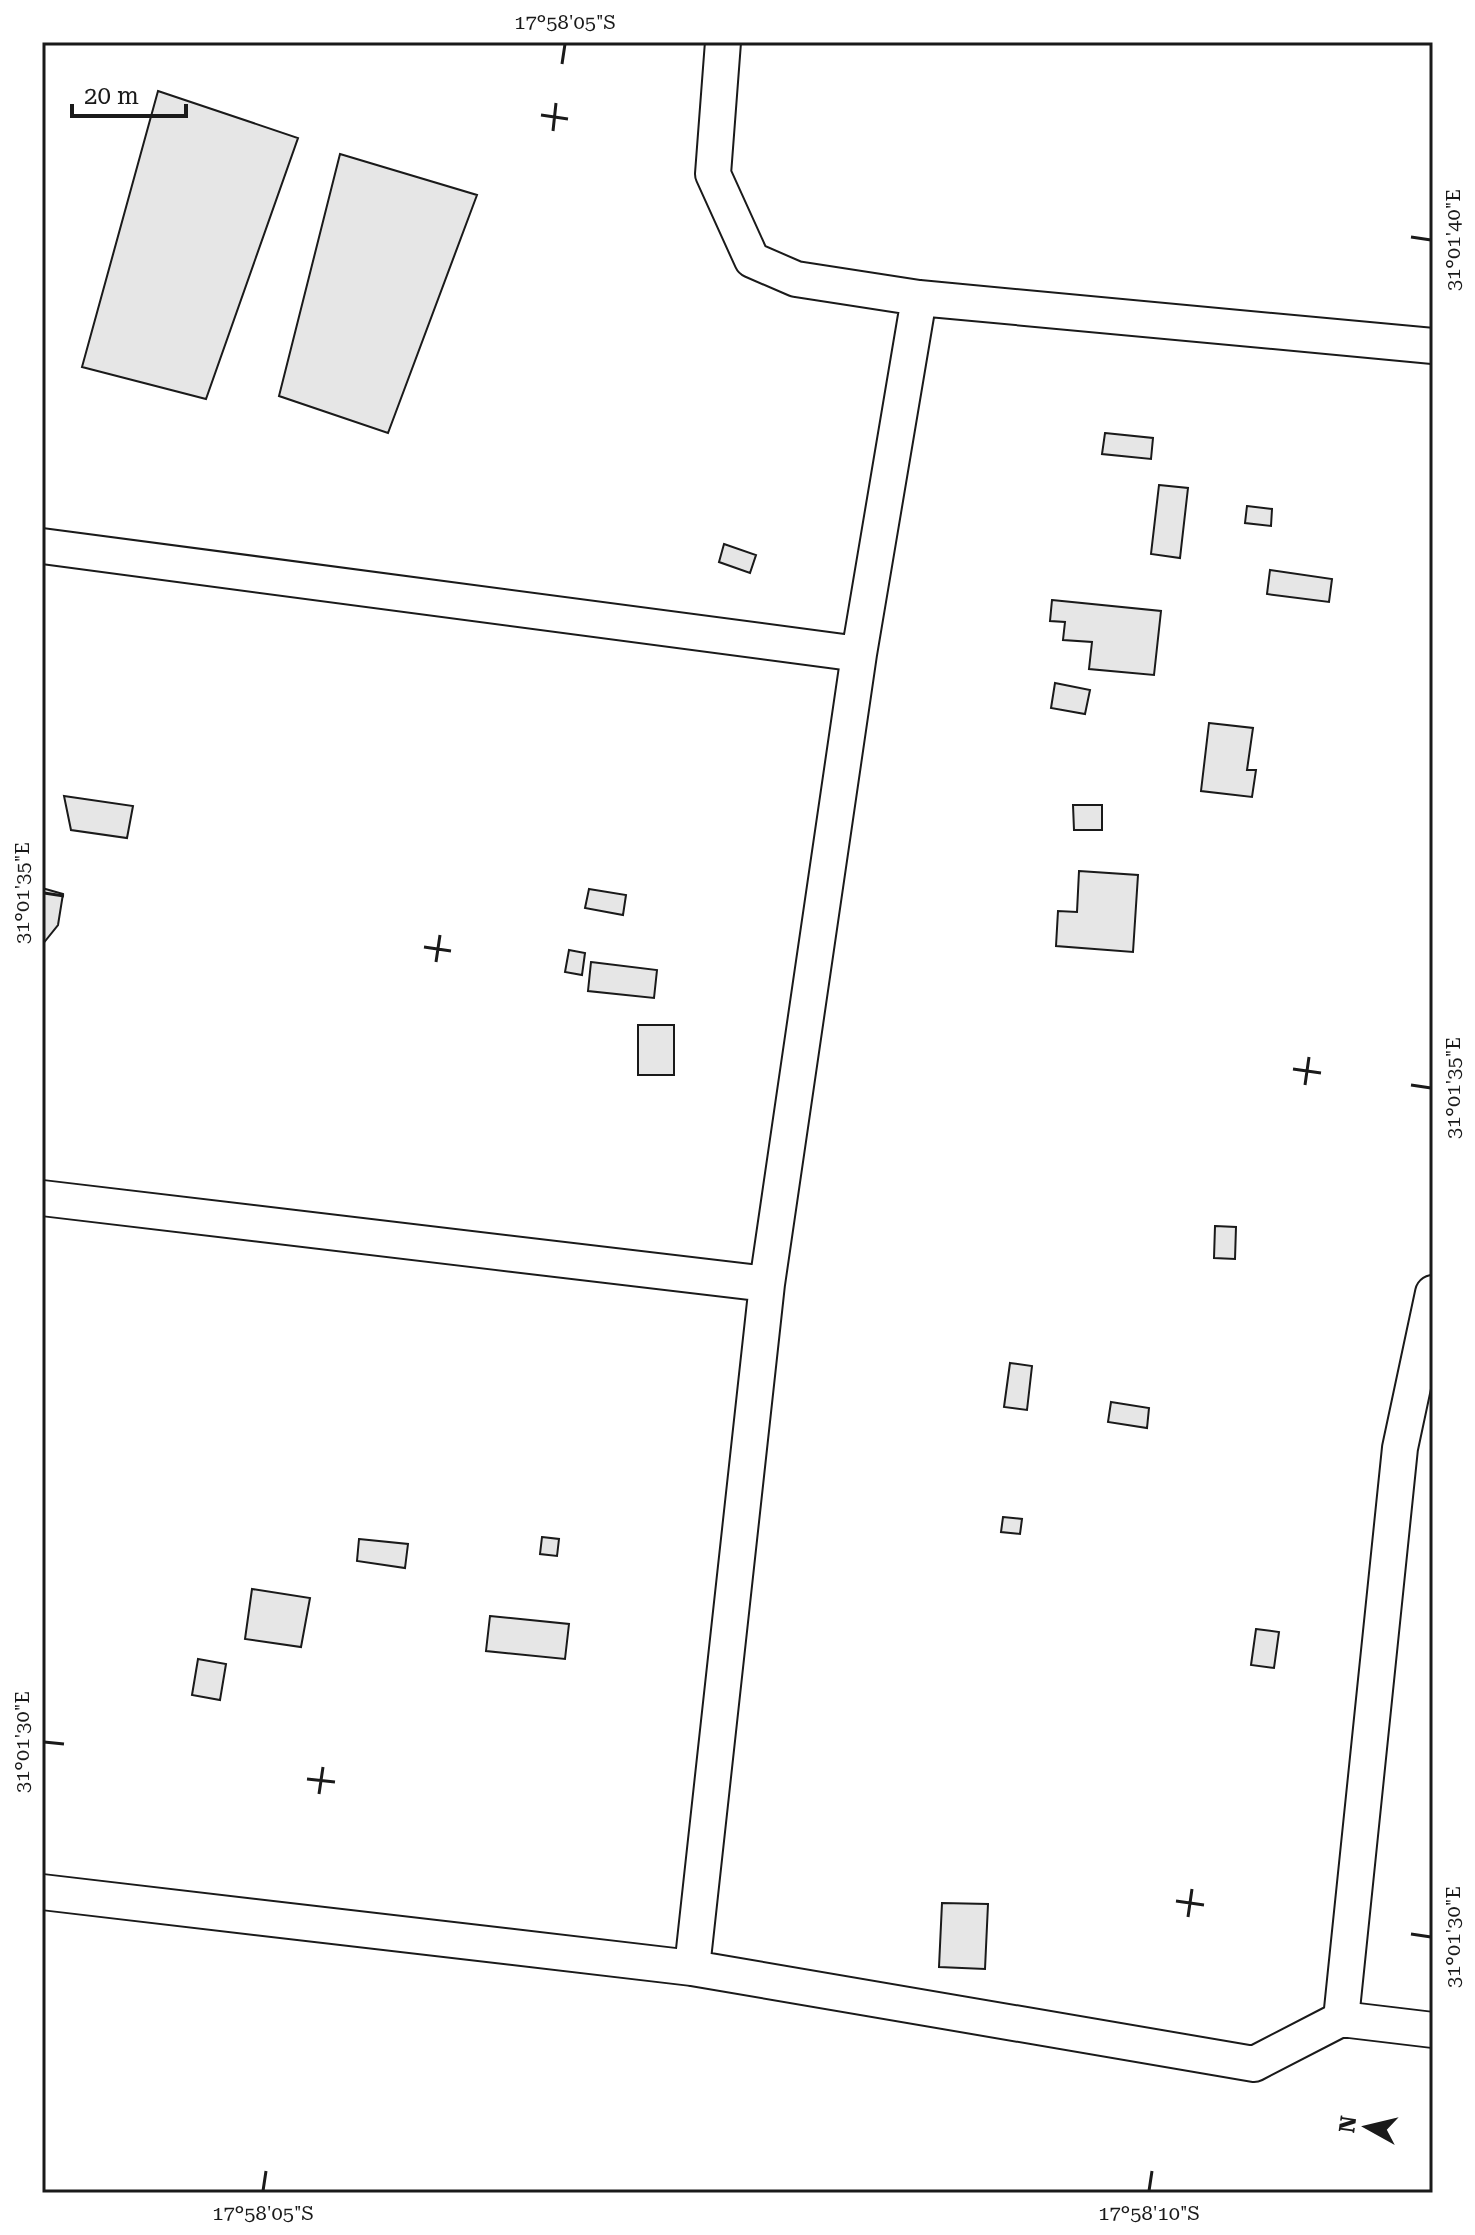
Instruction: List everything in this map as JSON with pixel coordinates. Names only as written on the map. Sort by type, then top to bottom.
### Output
[{"type":"street","points":[[723,42],[713,174],[752,260],[796,279],[919,298],[1433,346]]},
{"type":"street","points":[[692,1968],[767,1284],[859,654],[919,298]]},
{"type":"street","points":[[42,546],[859,654]]},
{"type":"street","points":[[42,1198],[767,1284]]},
{"type":"street","points":[[1341,2019],[1400,1448],[1433,1293]]},
{"type":"street","points":[[42,1892],[692,1968],[1254,2064],[1341,2019],[1433,2030]]},
{"type":"building","points":[[158,91],[298,138],[206,399],[82,367]]},
{"type":"building","points":[[340,154],[477,195],[388,433],[279,396]]},
{"type":"building","points":[[1105,433],[1153,438],[1151,459],[1102,454]]},
{"type":"building","points":[[1159,485],[1188,488],[1180,558],[1151,554]]},
{"type":"building","points":[[1247,506],[1272,509],[1271,526],[1245,523]]},
{"type":"building","points":[[724,544],[756,555],[750,573],[719,562]]},
{"type":"building","points":[[1270,570],[1332,579],[1329,602],[1267,594]]},
{"type":"building","points":[[1052,600],[1161,611],[1154,675],[1089,669],[1092,642],[1063,640],[1065,622],[1050,621]]},
{"type":"building","points":[[1055,683],[1090,690],[1085,714],[1051,708]]},
{"type":"building","points":[[1209,723],[1253,728],[1247,770],[1256,770],[1252,797],[1201,791]]},
{"type":"building","points":[[64,796],[133,806],[127,838],[71,830]]},
{"type":"building","points":[[1073,805],[1102,805],[1102,830],[1074,830]]},
{"type":"building","points":[[1079,871],[1138,875],[1133,952],[1056,946],[1058,911],[1077,912]]},
{"type":"building","points":[[42,888],[63,894],[58,925],[42,945]]},
{"type":"building","points":[[589,889],[626,895],[623,915],[585,908]]},
{"type":"building","points":[[569,950],[585,953],[582,975],[565,972]]},
{"type":"building","points":[[591,962],[657,970],[654,998],[588,991]]},
{"type":"building","points":[[638,1025],[674,1025],[674,1075],[638,1075]]},
{"type":"building","points":[[1215,1226],[1236,1227],[1235,1259],[1214,1258]]},
{"type":"building","points":[[1010,1363],[1032,1366],[1027,1410],[1004,1407]]},
{"type":"building","points":[[1111,1402],[1149,1408],[1147,1428],[1108,1422]]},
{"type":"building","points":[[1003,1517],[1022,1519],[1020,1534],[1001,1532]]},
{"type":"building","points":[[542,1537],[559,1539],[557,1556],[540,1554]]},
{"type":"building","points":[[359,1539],[408,1544],[405,1568],[357,1561]]},
{"type":"building","points":[[252,1589],[310,1598],[301,1647],[245,1639]]},
{"type":"building","points":[[490,1616],[569,1624],[565,1659],[486,1651]]},
{"type":"building","points":[[1256,1629],[1279,1632],[1274,1668],[1251,1665]]},
{"type":"building","points":[[198,1659],[226,1664],[220,1700],[192,1695]]},
{"type":"building","points":[[942,1903],[988,1904],[985,1969],[939,1967]]}]
